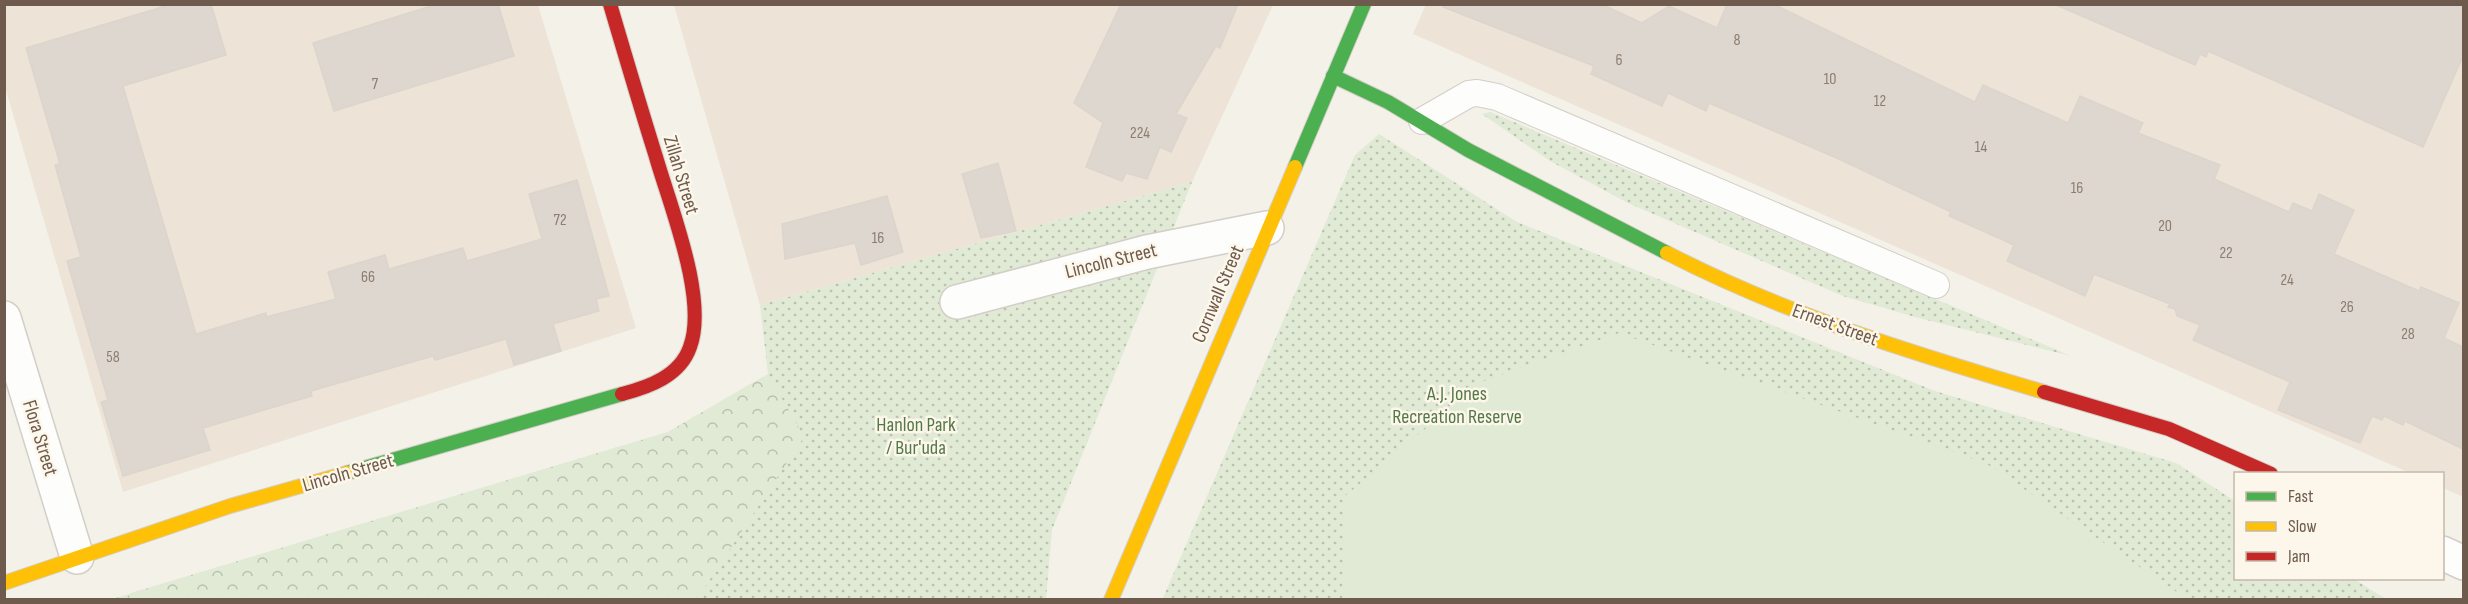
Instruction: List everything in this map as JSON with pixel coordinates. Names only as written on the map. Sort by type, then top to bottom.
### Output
[{"type":"street","name":"Zillah Street","points":[[610,4],[686,259],[694,296],[696,312],[694,329],[685,359]]},
{"type":"street","name":"Cornwall Street","points":[[1111,600],[1364,4]]},
{"type":"street","name":"Ernest Street","points":[[1333,76],[1388,102],[1478,155],[1689,264],[1799,313],[1913,353],[2169,429],[2266,472]]},
{"type":"street","name":"Lincoln Street","points":[[957,302],[1147,252],[1268,228]]},
{"type":"street","name":"Flora Street","points":[[4,318],[77,557]]},
{"type":"street","name":"Lincoln Street","points":[[4,583],[230,506],[648,387],[666,379],[678,369],[685,359]]},
{"type":"street","points":[[2444,555],[2463,563]]},
{"type":"lane","points":[[1422,121],[1469,94],[1477,93],[1497,97],[1936,285]]},
{"type":"shaded area","points":[[1426,4],[2463,5],[2463,497],[2444,488],[2444,472],[2408,472],[1413,34]]},
{"type":"shaded area","points":[[5,5],[538,5],[636,328],[123,492],[5,87]]},
{"type":"shaded area","points":[[674,5],[1273,5],[1192,182],[760,305]]},
{"type":"green space","points":[[1490,112],[2071,356],[1915,317],[1843,296],[1628,203],[1550,161],[1482,114]]},
{"type":"green space","name":"A.J. Jones Recreation Reserve","points":[[1379,134],[1517,222],[1935,391],[2176,463],[2234,500],[2234,580],[2356,580],[2386,599],[1162,600],[1355,155]]},
{"type":"green space","name":"Hanlon Park / Bur'uda","points":[[1192,182],[1052,530],[1046,599],[109,600],[668,432],[768,374],[760,305]]},
{"type":"green space","points":[[1619,333],[1987,464],[2187,599],[1342,599],[1345,496],[1481,382]]},
{"type":"green space","points":[[768,374],[804,437],[697,599],[128,599],[131,593],[668,432]]},
{"type":"building","points":[[172,4],[211,4],[226,55],[123,86],[196,334],[266,313],[266,317],[336,299],[328,272],[385,255],[389,269],[463,248],[467,261],[542,239],[529,194],[577,180],[609,296],[596,299],[599,311],[553,324],[561,351],[514,365],[506,339],[435,360],[433,356],[311,391],[312,396],[203,428],[210,450],[123,476],[101,402],[108,400],[67,261],[81,257],[55,165],[60,164],[26,48]]},
{"type":"building","points":[[437,4],[498,4],[514,56],[334,111],[313,43]]},
{"type":"building","points":[[1121,4],[1238,4],[1220,48],[1216,46],[1176,114],[1187,118],[1171,152],[1160,147],[1147,179],[1126,173],[1122,181],[1086,167],[1103,123],[1074,103]]},
{"type":"building","points":[[1443,4],[1601,4],[1642,23],[1669,6],[1717,28],[1727,4],[1773,4],[1975,102],[1983,85],[2068,123],[2080,96],[2143,123],[2138,133],[2220,165],[2214,179],[2289,212],[2293,203],[2312,211],[2319,194],[2354,210],[2334,254],[2419,291],[2421,287],[2459,303],[2444,338],[2463,347],[2463,449],[2405,421],[2403,425],[2384,416],[2382,420],[2372,416],[2360,443],[2278,410],[2290,382],[2193,340],[2200,325],[2177,316],[2175,309],[2168,307],[2170,304],[2094,274],[2085,296],[2007,261],[2014,245],[1949,216],[1951,212],[1841,160],[1709,103],[1706,111],[1668,93],[1662,106],[1591,74],[1594,66],[1443,7]]},
{"type":"building","points":[[2054,4],[2463,4],[2463,56],[2423,147],[2208,51],[2206,57],[2200,54],[2195,65]]},
{"type":"building","points":[[998,163],[1016,231],[981,238],[962,174]]},
{"type":"building","points":[[887,196],[903,252],[861,265],[855,243],[785,259],[782,224]]},
{"type":"traffic: fast","points":[[1295,167],[1364,4]]},
{"type":"traffic: fast","points":[[1333,76],[1388,102],[1468,150],[1667,253]]},
{"type":"traffic: fast","points":[[347,473],[622,394]]},
{"type":"traffic: slow","points":[[1111,600],[1295,167]]},
{"type":"traffic: slow","points":[[1667,253],[1758,296],[1805,314],[1900,348],[2044,392]]},
{"type":"traffic: slow","points":[[4,583],[230,506],[347,473]]},
{"type":"traffic: jam","points":[[610,4],[678,226],[691,279],[694,304],[694,327],[690,347],[679,366],[653,384],[622,394]]},
{"type":"traffic: jam","points":[[2044,392],[2169,429],[2266,472]]}]
